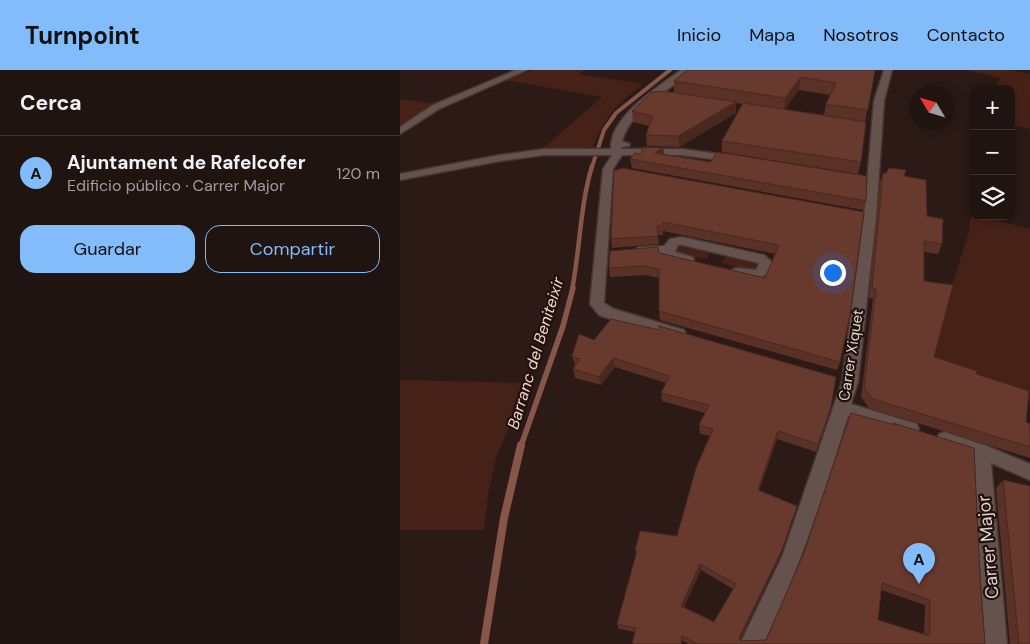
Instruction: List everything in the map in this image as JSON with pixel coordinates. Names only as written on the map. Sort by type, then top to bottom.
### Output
[{"type":"street","points":[[400,131],[436,107],[523,70]]},
{"type":"street","points":[[612,148],[623,124],[632,113],[659,96],[686,70]]},
{"type":"street","name":"Carrer Xiquet","points":[[751,644],[770,607],[790,560],[843,408],[850,382],[866,216],[872,129],[879,101],[882,75]]},
{"type":"street","points":[[612,148],[617,155],[613,170],[606,253],[598,304],[604,311],[609,313],[691,338]]},
{"type":"street","points":[[400,177],[514,155],[612,148],[746,157]]},
{"type":"street","points":[[668,250],[674,242],[682,242],[723,259]]},
{"type":"street","points":[[630,252],[668,250]]},
{"type":"street","points":[[668,250],[672,256],[698,262]]},
{"type":"street","points":[[832,377],[850,382]]},
{"type":"street","points":[[843,408],[981,450],[1030,472]]},
{"type":"street","name":"Carrer Major","points":[[981,450],[996,644]]},
{"type":"shaded area","points":[[533,70],[584,70],[579,74],[643,84],[613,111],[602,127],[593,147],[541,150],[602,97],[505,80]]},
{"type":"shaded area","points":[[965,70],[1009,70],[1030,74],[1030,129],[1015,126],[1015,85],[997,85],[1000,78]]},
{"type":"shaded area","points":[[400,99],[438,104],[400,127]]},
{"type":"shaded area","points":[[970,220],[995,220],[1030,229],[1030,401],[971,383],[931,367],[949,295],[970,228],[968,227]]},
{"type":"shaded area","points":[[683,245],[707,251],[709,255],[707,258],[702,259],[674,251],[676,247]]},
{"type":"shaded area","points":[[731,256],[755,262],[759,267],[751,271],[722,263],[725,257]]},
{"type":"shaded area","points":[[400,380],[528,383],[497,455],[489,488],[484,530],[400,530]]},
{"type":"building","points":[[687,70],[875,70],[868,110],[826,104],[836,83],[801,77],[785,98],[674,81]]},
{"type":"building","points":[[663,91],[736,102],[678,136],[646,135],[653,116],[632,111],[652,92]]},
{"type":"building","points":[[743,103],[866,122],[861,162],[722,141]]},
{"type":"building","points":[[643,147],[663,148],[655,153],[711,162],[717,152],[867,176],[866,201],[630,159],[635,153],[641,154]]},
{"type":"building","points":[[622,168],[864,212],[850,315],[840,362],[659,311],[659,269],[644,266],[609,268],[610,251],[658,247],[659,253],[765,278],[779,245],[663,222],[662,226],[657,226],[658,236],[611,239],[614,171]]},
{"type":"building","points":[[889,168],[906,170],[904,176],[926,180],[927,216],[943,219],[942,244],[924,241],[924,281],[953,285],[934,357],[977,371],[976,374],[1029,391],[1026,422],[1030,424],[1030,447],[873,399],[864,388],[876,289],[872,288],[883,173],[886,173]]},
{"type":"building","points":[[611,319],[659,330],[659,326],[836,377],[831,407],[818,444],[778,431],[758,490],[797,506],[782,550],[739,638],[741,641],[766,640],[803,555],[851,413],[895,425],[893,423],[974,448],[985,644],[698,644],[682,636],[681,644],[632,644],[636,628],[617,624],[637,551],[635,550],[640,531],[677,536],[696,468],[713,429],[699,425],[709,405],[661,393],[670,376],[613,358],[599,377],[573,369],[580,359],[572,356],[579,334],[594,340]],"holes":[[[700,564],[736,584],[714,622],[681,606]],[[882,583],[930,600],[930,636],[878,620]]]},
{"type":"building","points":[[1003,480],[1030,486],[1030,644],[1019,644]]},
{"type":"waterway","name":"Barranc del Beniteixir","points":[[592,167],[604,130],[616,113],[670,70]]},
{"type":"waterway","name":"Barranc del Beniteixir","points":[[572,290],[585,196],[592,166]]},
{"type":"waterway","name":"Barranc del Beniteixir","points":[[521,446],[563,326],[573,288]]},
{"type":"waterway","name":"Barranc del Beniteixir","points":[[484,644],[504,518],[521,445]]},
{"type":"place","name":"Ajuntament de Rafelcofer","points":[[919,584]]}]
